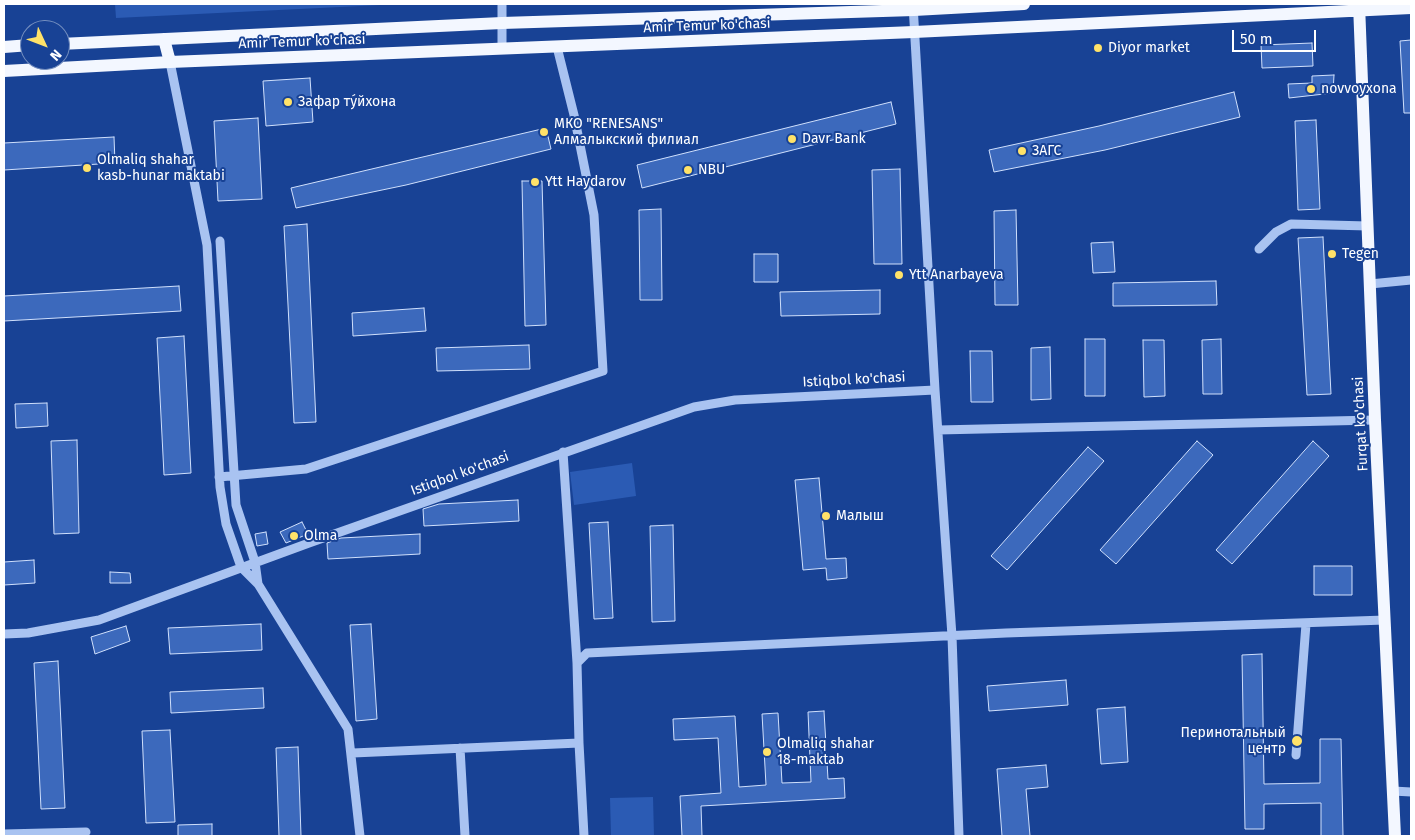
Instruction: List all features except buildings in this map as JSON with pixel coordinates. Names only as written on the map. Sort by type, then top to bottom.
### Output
[{"type":"main road","name":"Amir Temur ko'chasi","points":[[70,44],[502,23],[1024,4]]},
{"type":"main road","name":"Amir Temur ko'chasi","points":[[4,71],[170,62],[914,32],[1359,7],[1411,8]]},
{"type":"main road","name":"Furqat ko'chasi","points":[[1359,7],[1375,420],[1395,836]]},
{"type":"main road","points":[[164,39],[170,62]]},
{"type":"main road","points":[[4,47],[20,46]]},
{"type":"street","points":[[502,4],[502,49]]},
{"type":"street","points":[[914,7],[935,390],[952,636],[959,836]]},
{"type":"street","points":[[219,477],[306,469],[603,371],[594,216],[574,115],[557,47]]},
{"type":"street","points":[[170,62],[207,245],[219,477],[226,524],[241,567],[258,584],[348,729],[353,753],[360,836]]},
{"type":"street","points":[[1259,249],[1276,232],[1291,224],[1368,226]]},
{"type":"street","points":[[220,240],[234,476],[239,519],[255,562],[258,584]]},
{"type":"street","points":[[1370,284],[1411,280]]},
{"type":"street","name":"Istiqbol ko'chasi","points":[[4,634],[28,633],[99,620],[563,452],[702,406],[735,400],[935,390]]},
{"type":"street","points":[[938,430],[1375,420]]},
{"type":"street","points":[[563,452],[577,664],[584,836]]},
{"type":"street","points":[[577,664],[586,653],[952,636],[1385,620]]},
{"type":"street","points":[[1296,755],[1306,624]]},
{"type":"street","points":[[353,753],[579,743]]},
{"type":"street","points":[[460,748],[465,836]]},
{"type":"street","points":[[1393,791],[1411,792]]},
{"type":"street","points":[[4,834],[86,832]]},
{"type":"shaded area","points":[[115,4],[401,4],[116,18]]},
{"type":"shaded area","points":[[632,463],[636,496],[574,505],[570,472]]},
{"type":"shaded area","points":[[653,797],[654,836],[611,836],[610,798]]},
{"type":"place","name":"Diyor market","points":[[1098,48]]},
{"type":"place","name":"novvoyxona","points":[[1311,89]]},
{"type":"place","name":"Зафар тýйхона","points":[[288,102]]},
{"type":"place","name":"МКО \"RENESANS\" Алмалыкский филиал","points":[[544,132]]},
{"type":"place","name":"Davr Bank","points":[[792,139]]},
{"type":"place","name":"ЗАГС","points":[[1022,151]]},
{"type":"place","name":"Olmaliq shahar kasb-hunar maktabi","points":[[87,168]]},
{"type":"place","name":"NBU","points":[[688,170]]},
{"type":"place","name":"Ytt Haydarov","points":[[535,182]]},
{"type":"place","name":"Tegen","points":[[1332,254]]},
{"type":"place","name":"Ytt Anarbayeva","points":[[899,275]]},
{"type":"place","name":"Малыш","points":[[826,516]]},
{"type":"place","name":"Olma","points":[[294,536]]},
{"type":"place","name":"Перинотальный центр","points":[[1297,741]]},
{"type":"place","name":"Olmaliq shahar 18-maktab","points":[[767,752]]}]
